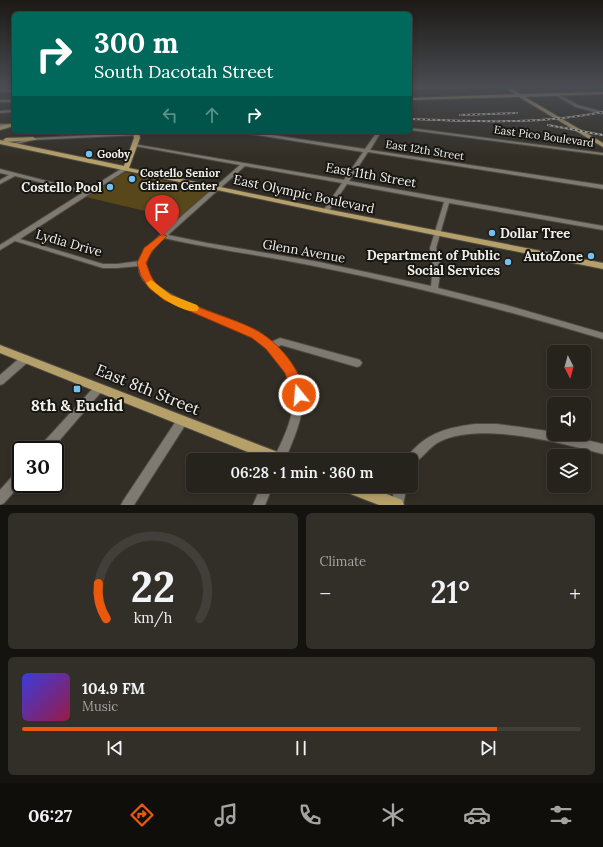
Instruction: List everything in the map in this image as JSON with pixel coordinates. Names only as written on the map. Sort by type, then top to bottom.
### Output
[{"type":"main road","points":[[544,110],[603,145]]},
{"type":"main road","points":[[0,127],[12,125]]},
{"type":"main road","points":[[126,168],[135,145],[136,134]]},
{"type":"main road","points":[[0,141],[33,139]]},
{"type":"main road","name":"East Olympic Boulevard","points":[[0,141],[326,211],[603,266]]},
{"type":"main road","name":"East 8th Street","points":[[0,349],[262,453]]},
{"type":"main road","points":[[366,493],[397,505]]},
{"type":"street","points":[[589,110],[601,113]]},
{"type":"street","points":[[0,112],[12,111]]},
{"type":"street","name":"East Pico Boulevard","points":[[412,129],[603,154]]},
{"type":"street","points":[[14,144],[33,139],[119,134]]},
{"type":"street","name":"East 12th Street","points":[[257,134],[603,187]]},
{"type":"street","points":[[326,211],[378,134]]},
{"type":"street","name":"East 11th Street","points":[[135,145],[603,228]]},
{"type":"street","points":[[244,164],[162,236],[148,250],[142,263],[146,276],[158,292],[180,303],[256,335],[271,346],[290,370],[296,383],[299,395],[299,407],[296,422],[283,453]]},
{"type":"street","points":[[0,248],[126,168]]},
{"type":"street","points":[[0,171],[87,193]]},
{"type":"street","points":[[0,182],[13,175]]},
{"type":"street","points":[[434,290],[437,267],[433,252],[447,200]]},
{"type":"street","name":"Glenn Avenue","points":[[162,236],[211,247],[340,268],[500,306],[603,336]]},
{"type":"street","name":"Lydia Drive","points":[[14,239],[103,266],[142,263]]},
{"type":"street","points":[[271,346],[280,341],[357,363]]},
{"type":"street","points":[[0,381],[25,359]]},
{"type":"street","points":[[52,441],[99,388]]},
{"type":"street","points":[[127,505],[182,421]]},
{"type":"street","points":[[417,453],[421,448],[439,436],[474,429],[531,432],[603,449]]},
{"type":"street","points":[[0,499],[12,485]]},
{"type":"street","points":[[258,505],[264,493]]},
{"type":"street","points":[[397,505],[400,493]]},
{"type":"shaded area","points":[[125,172],[211,190],[179,219],[86,197]]},
{"type":"railway","points":[[412,119],[507,121],[555,119],[603,112]]},
{"type":"railway","points":[[460,115],[517,113]]},
{"type":"railway","points":[[548,125],[603,135]]},
{"type":"slow traffic","points":[[151,283],[158,292],[194,308]]},
{"type":"place","name":"Gooby","points":[[89,154]]},
{"type":"place","name":"Costello Senior Citizen Center","points":[[132,179]]},
{"type":"place","name":"Costello Pool","points":[[110,187]]},
{"type":"place","name":"Dollar Tree","points":[[492,233]]},
{"type":"place","name":"AutoZone","points":[[591,256]]},
{"type":"place","name":"Department of Public Social Services","points":[[508,262]]},
{"type":"place","name":"8th & Euclid","points":[[77,389]]},
{"type":"route","points":[[162,236],[148,250],[142,263],[146,276],[158,292],[180,303],[236,325],[256,335],[271,346],[280,356],[290,370],[296,383],[299,395]]}]
